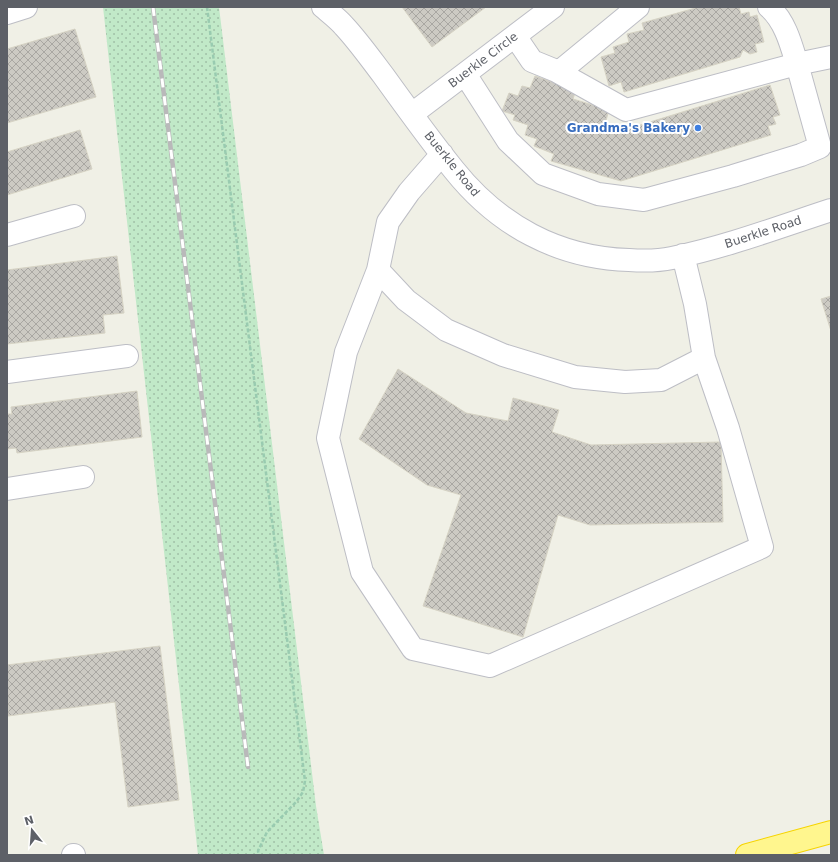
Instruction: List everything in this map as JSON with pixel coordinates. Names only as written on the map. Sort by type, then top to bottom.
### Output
[{"type":"highway","points":[[747,855],[831,832]]},
{"type":"street","points":[[7,13],[26,7]]},
{"type":"street","name":"Buerkle Road","points":[[323,7],[343,25],[361,46],[442,154],[472,191],[495,212],[522,230],[554,246],[584,255],[612,260],[644,261],[672,258],[716,247],[831,210]]},
{"type":"street","name":"Buerkle Circle","points":[[412,114],[553,7]]},
{"type":"street","points":[[558,72],[638,7]]},
{"type":"street","points":[[465,74],[508,141],[543,174],[598,194],[644,200],[733,176],[801,155],[820,147],[790,38],[775,13],[769,7]]},
{"type":"street","points":[[515,36],[532,61],[558,72],[626,110],[797,64],[831,57]]},
{"type":"street","points":[[442,154],[409,192],[388,222],[378,270],[346,352],[328,438],[362,572],[413,649],[490,666],[762,547],[728,428],[704,358],[683,255]]},
{"type":"street","points":[[7,235],[74,216]]},
{"type":"street","points":[[378,270],[406,300],[446,330],[503,355],[575,377],[625,382],[661,380],[704,358]]},
{"type":"street","points":[[7,372],[127,356]]},
{"type":"street","points":[[7,489],[83,477]]},
{"type":"path","points":[[207,7],[305,780],[303,792],[296,802],[267,832],[258,851],[259,855]]},
{"type":"green space","points":[[103,7],[219,7],[316,806],[324,855],[198,855]]},
{"type":"building","points":[[402,7],[486,7],[432,47]]},
{"type":"building","points":[[699,7],[739,7],[741,14],[749,12],[750,17],[757,15],[764,42],[755,44],[757,52],[750,54],[743,50],[740,57],[624,92],[621,82],[609,86],[601,57],[615,53],[613,47],[629,42],[627,34],[644,30],[642,23]]},
{"type":"building","points":[[75,29],[96,97],[7,123],[7,49]]},
{"type":"building","name":"Grandma's Bakery","points":[[535,76],[576,90],[573,99],[609,110],[605,124],[624,130],[770,85],[780,115],[773,117],[776,124],[768,126],[771,135],[621,181],[551,161],[554,154],[534,146],[537,139],[525,135],[528,125],[513,120],[515,115],[502,111],[509,93],[518,96],[522,86],[530,88]]},
{"type":"building","points":[[80,130],[92,169],[7,195],[7,152]]},
{"type":"building","points":[[117,256],[124,313],[103,315],[105,333],[7,344],[7,270]]},
{"type":"building","points":[[831,296],[831,331],[821,299]]},
{"type":"building","points":[[398,369],[466,413],[508,421],[513,398],[559,410],[552,432],[591,445],[721,442],[723,522],[590,525],[558,515],[523,637],[423,606],[461,495],[427,485],[359,439]]},
{"type":"building","points":[[137,391],[142,437],[17,453],[16,448],[7,449],[7,414],[12,414],[11,407]]},
{"type":"building","points":[[160,646],[179,800],[128,807],[115,702],[8,716],[7,665]]},
{"type":"railway","points":[[153,7],[248,767]]},
{"type":"place","name":"Grandma's Bakery","points":[[698,128]]}]
